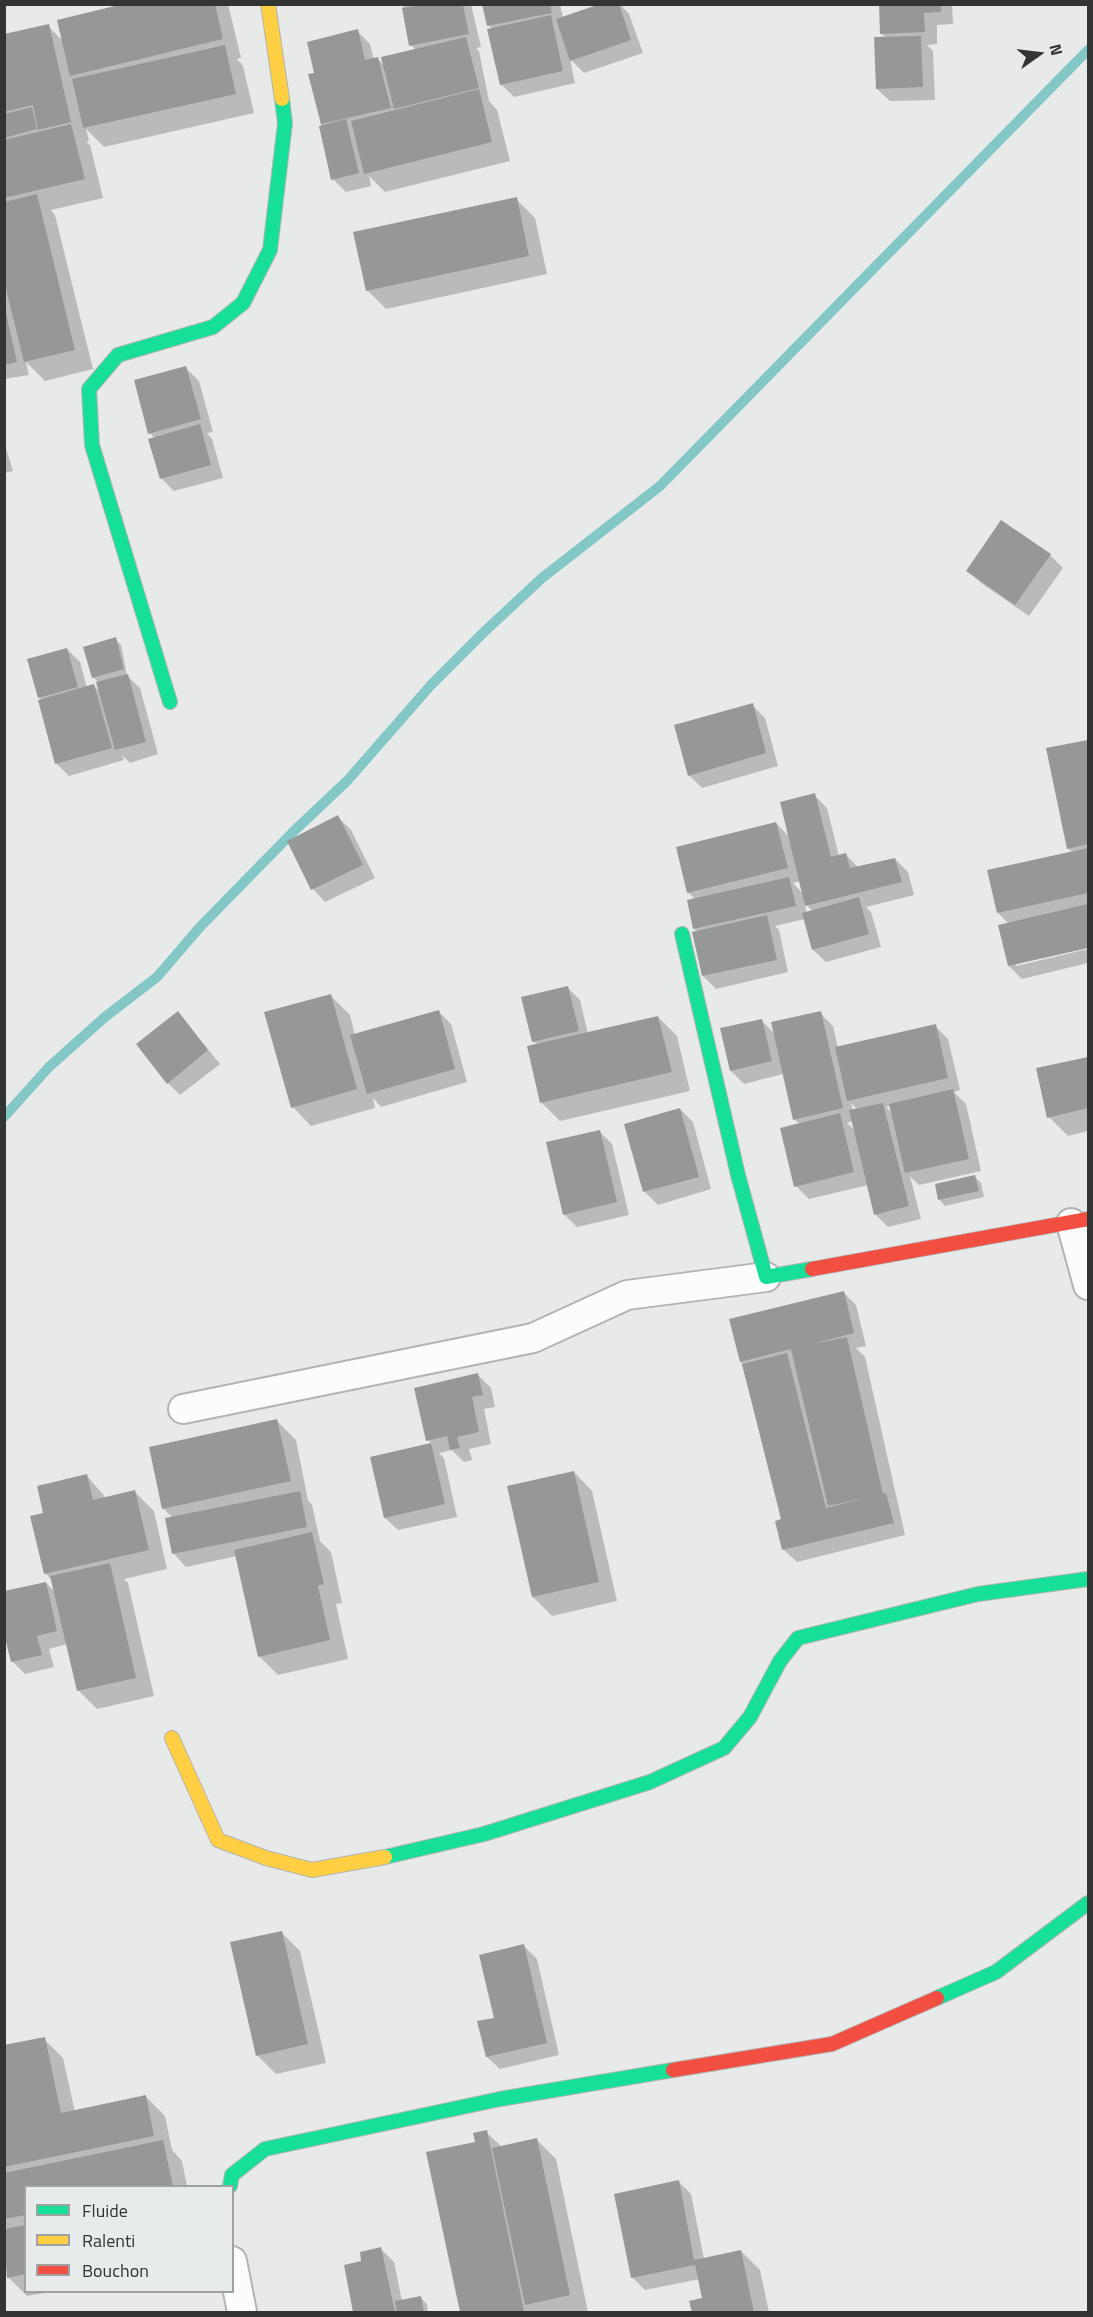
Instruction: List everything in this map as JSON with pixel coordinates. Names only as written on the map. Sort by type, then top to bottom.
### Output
[{"type":"street","points":[[170,702],[92,445],[89,389],[118,356],[213,327],[243,303],[270,250],[285,123],[268,4]]},
{"type":"street","points":[[682,934],[738,1175],[766,1277]]},
{"type":"street","points":[[183,1409],[534,1338],[627,1295],[766,1277],[1080,1221],[1089,1285]]},
{"type":"street","points":[[172,1738],[218,1840],[266,1858],[312,1870],[392,1856],[517,1823],[650,1782],[724,1748],[750,1718],[780,1661],[798,1638],[978,1594],[1089,1579]]},
{"type":"street","points":[[230,2185],[232,2175],[265,2149],[500,2099],[832,2044],[996,1972],[1089,1903]]},
{"type":"street","points":[[234,2271],[242,2313]]},
{"type":"building","points":[[123,4],[215,4],[223,39],[70,76],[57,20]]},
{"type":"building","points":[[482,4],[550,4],[552,13],[487,26]]},
{"type":"building","points":[[600,4],[619,4],[631,40],[570,61],[556,19]]},
{"type":"building","points":[[879,4],[941,4],[941,12],[924,13],[925,32],[880,34]]},
{"type":"building","points":[[422,5],[463,5],[469,34],[409,46],[402,8]]},
{"type":"building","points":[[551,15],[563,71],[500,85],[487,29]]},
{"type":"building","points":[[49,24],[71,122],[38,130],[33,105],[4,112],[4,34]]},
{"type":"building","points":[[358,29],[365,60],[378,57],[391,108],[321,124],[308,74],[314,73],[307,42]]},
{"type":"building","points":[[921,36],[923,87],[876,89],[874,37]]},
{"type":"building","points":[[466,37],[479,88],[394,109],[381,57]]},
{"type":"building","points":[[225,45],[236,94],[83,128],[72,79]]},
{"type":"building","points":[[479,89],[492,142],[364,174],[351,121]]},
{"type":"building","points":[[32,107],[37,129],[4,138],[4,114]]},
{"type":"building","points":[[346,119],[359,173],[331,180],[319,126]]},
{"type":"building","points":[[71,124],[85,179],[4,198],[4,140]]},
{"type":"building","points":[[37,194],[75,350],[24,362],[4,281],[4,202]]},
{"type":"building","points":[[517,197],[529,256],[366,291],[353,232]]},
{"type":"building","points":[[4,304],[17,362],[4,365]]},
{"type":"building","points":[[186,366],[201,419],[148,434],[134,380]]},
{"type":"building","points":[[200,424],[211,465],[160,479],[148,439]]},
{"type":"building","points":[[1001,520],[1051,554],[1015,605],[966,571]]},
{"type":"building","points":[[116,637],[124,669],[92,678],[83,647]]},
{"type":"building","points":[[67,648],[78,687],[38,698],[27,659]]},
{"type":"building","points":[[128,674],[146,742],[115,750],[96,682]]},
{"type":"building","points":[[94,684],[112,748],[55,764],[38,700]]},
{"type":"building","points":[[753,703],[766,753],[688,776],[674,725]]},
{"type":"building","points":[[1088,740],[1088,844],[1067,849],[1046,748]]},
{"type":"building","points":[[815,793],[831,857],[846,853],[850,868],[895,858],[902,882],[805,906],[780,802]]},
{"type":"building","points":[[338,815],[363,865],[311,890],[287,841]]},
{"type":"building","points":[[776,822],[788,868],[687,893],[676,847]]},
{"type":"building","points":[[1088,848],[1088,893],[997,913],[987,870]]},
{"type":"building","points":[[789,877],[796,906],[693,929],[687,900]]},
{"type":"building","points":[[859,897],[869,934],[812,950],[802,913]]},
{"type":"building","points":[[1088,904],[1088,948],[1008,966],[998,925]]},
{"type":"building","points":[[767,915],[777,960],[702,976],[692,932]]},
{"type":"building","points":[[568,986],[579,1031],[532,1042],[521,997]]},
{"type":"building","points":[[331,994],[357,1089],[291,1108],[264,1012]]},
{"type":"building","points":[[439,1010],[455,1069],[367,1094],[350,1035]]},
{"type":"building","points":[[178,1011],[208,1050],[167,1084],[136,1044]]},
{"type":"building","points":[[821,1011],[843,1108],[793,1120],[771,1022]]},
{"type":"building","points":[[658,1016],[672,1072],[540,1103],[527,1046]]},
{"type":"building","points":[[762,1019],[772,1061],[730,1071],[720,1028]]},
{"type":"building","points":[[936,1024],[948,1078],[847,1101],[835,1047]]},
{"type":"building","points":[[1088,1057],[1088,1108],[1047,1118],[1036,1068]]},
{"type":"building","points":[[953,1089],[969,1159],[905,1173],[889,1104]]},
{"type":"building","points":[[883,1103],[909,1206],[874,1215],[849,1110]]},
{"type":"building","points":[[680,1108],[699,1177],[643,1192],[624,1124]]},
{"type":"building","points":[[840,1113],[854,1172],[794,1187],[780,1128]]},
{"type":"building","points":[[600,1130],[617,1202],[563,1215],[546,1142]]},
{"type":"building","points":[[975,1175],[979,1191],[938,1200],[935,1184]]},
{"type":"building","points":[[844,1291],[854,1333],[813,1344],[847,1337],[883,1494],[886,1493],[894,1523],[782,1550],[775,1521],[781,1519],[742,1364],[787,1353],[826,1508],[861,1499],[828,1506],[791,1349],[740,1362],[729,1319]]},
{"type":"building","points":[[478,1373],[483,1395],[472,1397],[479,1432],[457,1437],[460,1448],[450,1450],[447,1436],[426,1441],[414,1388]]},
{"type":"building","points":[[277,1419],[291,1481],[162,1509],[149,1447]]},
{"type":"building","points":[[431,1443],[445,1504],[384,1518],[370,1457]]},
{"type":"building","points":[[574,1471],[599,1582],[532,1597],[507,1486]]},
{"type":"building","points":[[87,1474],[93,1500],[135,1490],[149,1550],[44,1574],[30,1516],[43,1513],[37,1486]]},
{"type":"building","points":[[300,1491],[307,1527],[172,1554],[165,1518]]},
{"type":"building","points":[[312,1532],[324,1584],[318,1586],[330,1640],[258,1657],[234,1550]]},
{"type":"building","points":[[110,1563],[136,1678],[77,1691],[50,1576]]},
{"type":"building","points":[[46,1582],[57,1631],[37,1636],[42,1655],[11,1662],[4,1634],[4,1591]]},
{"type":"building","points":[[282,1931],[308,2044],[256,2056],[230,1942]]},
{"type":"building","points":[[524,1944],[547,2043],[486,2057],[477,2021],[494,2018],[479,1955]]},
{"type":"building","points":[[45,2037],[61,2113],[146,2095],[154,2136],[4,2167],[4,2045]]},
{"type":"building","points":[[487,2130],[524,2311],[460,2312],[426,2152],[475,2142],[473,2133]]},
{"type":"building","points":[[537,2138],[570,2295],[525,2305],[492,2148]]},
{"type":"building","points":[[163,2140],[173,2185],[24,2185],[24,2215],[4,2219],[4,2173]]},
{"type":"building","points":[[679,2180],[694,2260],[741,2250],[754,2312],[692,2312],[689,2301],[702,2298],[695,2265],[631,2278],[614,2194]]},
{"type":"building","points":[[24,2225],[24,2274],[7,2278],[4,2229]]},
{"type":"building","points":[[381,2247],[395,2312],[353,2312],[344,2265],[361,2261],[360,2252]]},
{"type":"building","points":[[421,2296],[424,2312],[397,2312],[395,2301]]},
{"type":"waterway","points":[[4,1117],[49,1067],[105,1017],[157,977],[200,927],[294,831],[347,781],[431,685],[484,632],[542,578],[660,486],[1088,50]]},
{"type":"traffic: fast","points":[[170,702],[92,445],[89,389],[118,355],[213,327],[243,303],[270,250],[285,123],[282,99]]},
{"type":"traffic: fast","points":[[682,934],[738,1175],[766,1277],[812,1269]]},
{"type":"traffic: fast","points":[[385,1857],[484,1834],[650,1782],[724,1748],[750,1717],[780,1661],[798,1638],[978,1594],[1088,1579]]},
{"type":"traffic: fast","points":[[937,1998],[996,1972],[1088,1903]]},
{"type":"traffic: fast","points":[[230,2185],[232,2175],[265,2149],[500,2099],[673,2070]]},
{"type":"traffic: slow","points":[[268,4],[282,99]]},
{"type":"traffic: slow","points":[[172,1738],[218,1840],[266,1858],[312,1870],[385,1857]]},
{"type":"traffic: jam","points":[[812,1269],[1088,1219]]},
{"type":"traffic: jam","points":[[673,2070],[832,2044],[937,1998]]}]
